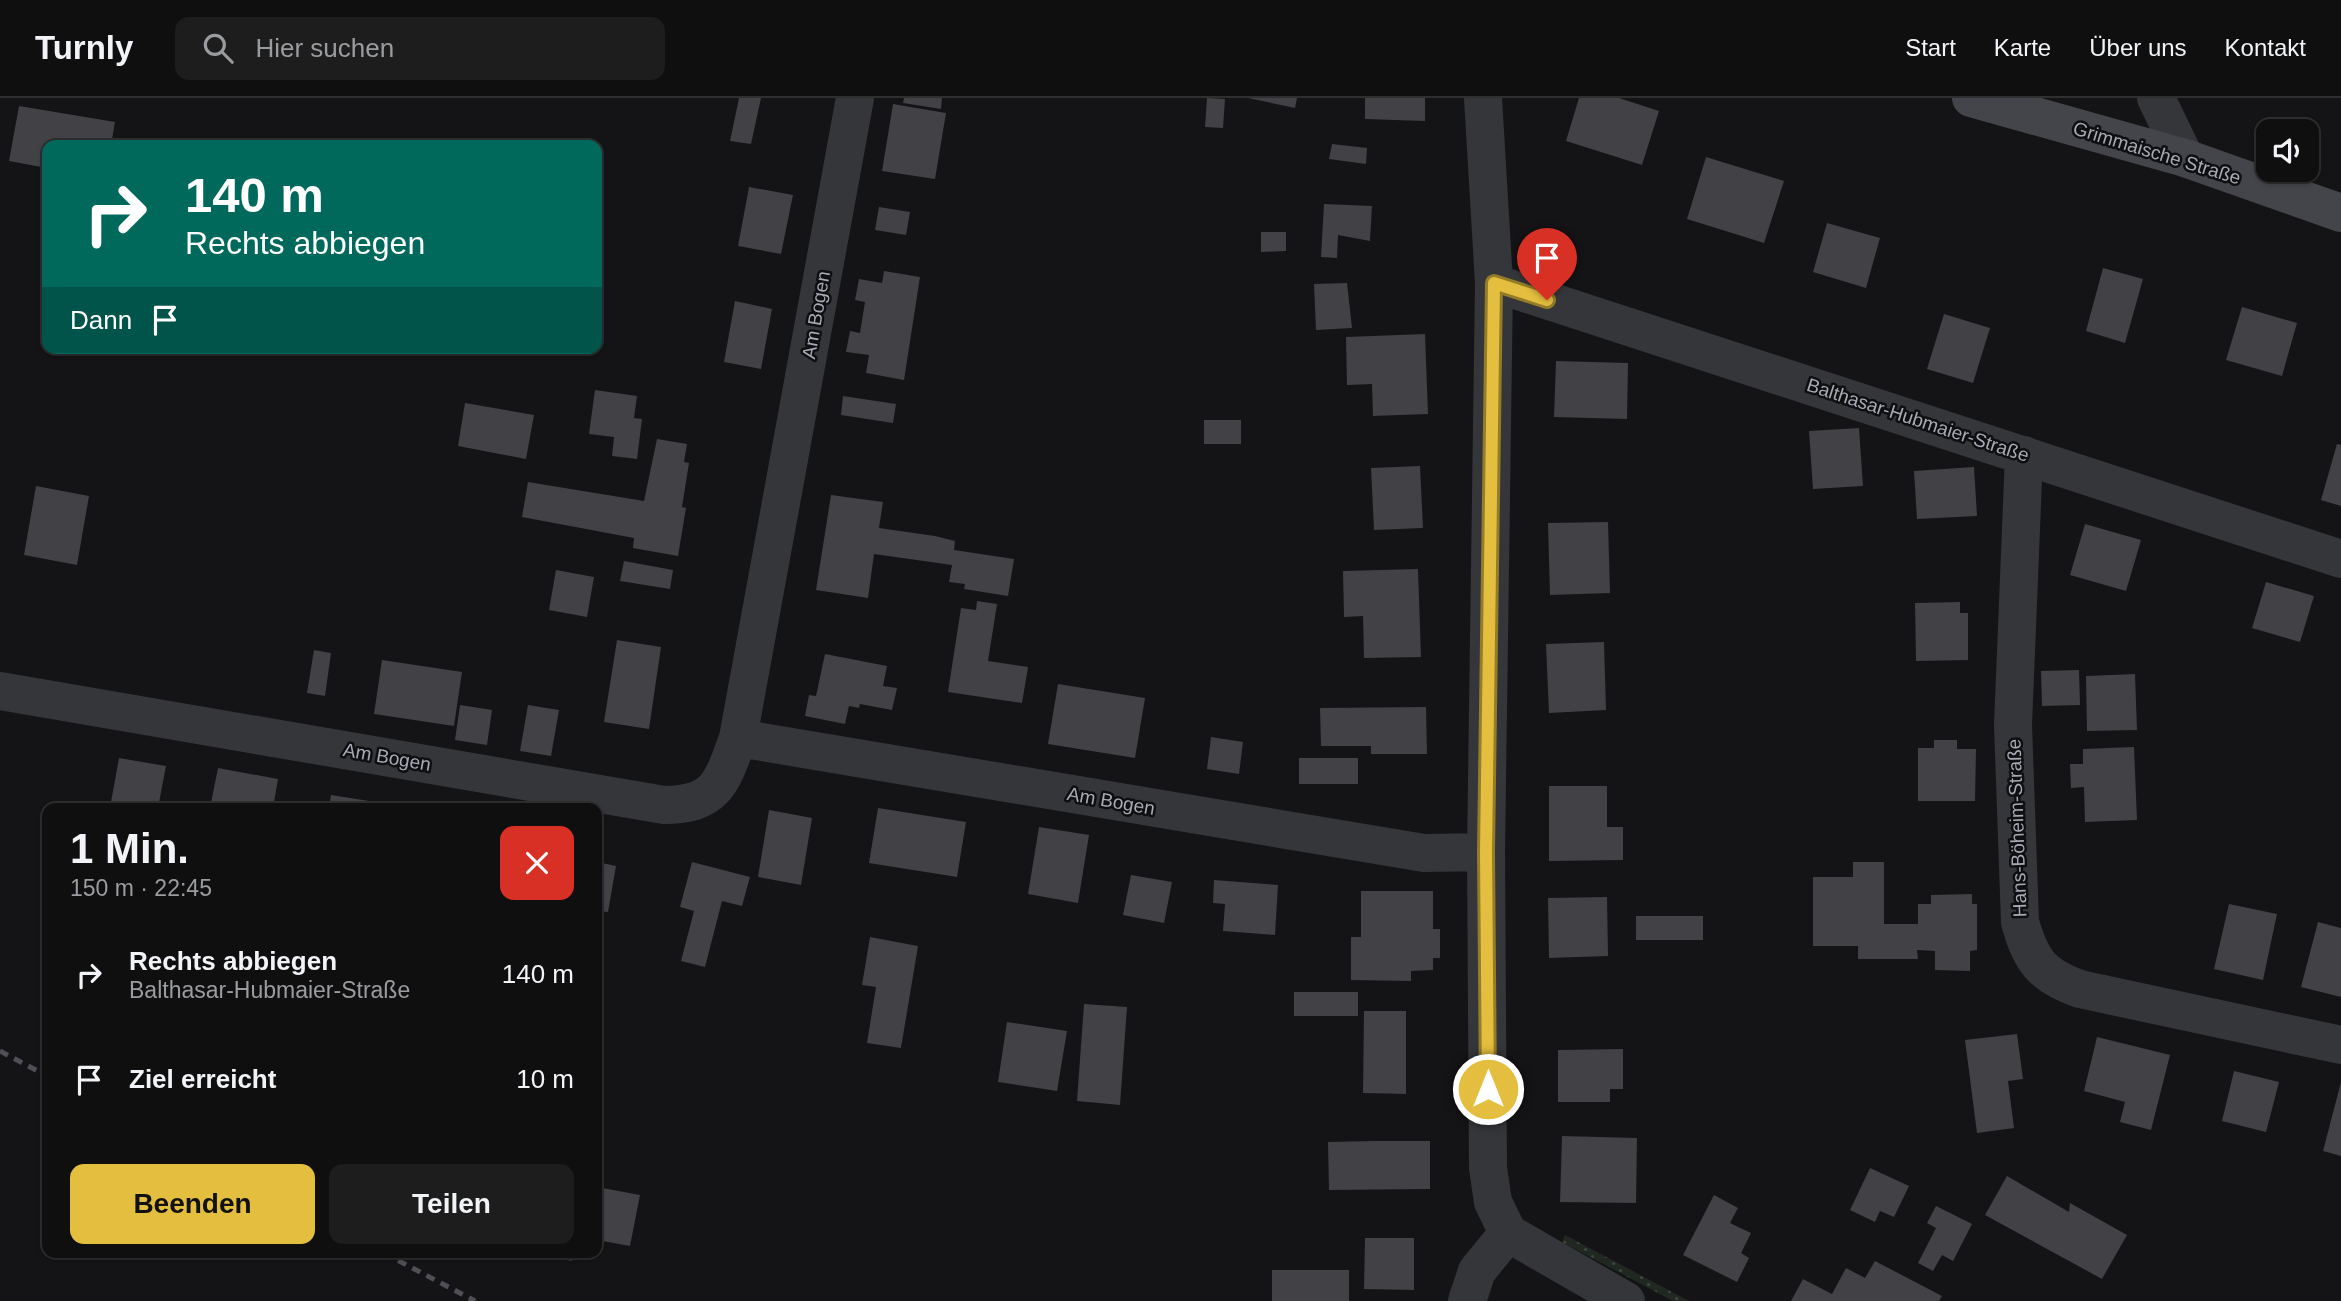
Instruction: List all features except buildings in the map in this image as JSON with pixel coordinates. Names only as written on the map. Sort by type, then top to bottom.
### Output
[{"type":"main road","name":"Grimmaische Straße","points":[[1971,98],[2022,105],[2341,213]]},
{"type":"street","name":"Am Bogen","points":[[0,691],[664,805],[692,803],[716,790],[737,738],[855,98]]},
{"type":"street","points":[[1483,98],[1494,283],[1486,852],[1488,1168],[1493,1202],[1508,1233],[1626,1301]]},
{"type":"street","points":[[2156,98],[2185,158]]},
{"type":"street","name":"Balthasar-Hubmaier-Straße","points":[[1494,283],[2341,559]]},
{"type":"street","name":"Hans-Böheim-Straße","points":[[2024,454],[2013,725],[2020,922],[2028,953],[2057,980],[2080,989],[2341,1045]]},
{"type":"street","name":"Am Bogen","points":[[737,738],[1424,853],[1486,852]]},
{"type":"street","points":[[1467,1301],[1477,1271],[1508,1233]]},
{"type":"shaded area","points":[[1565,1235],[1689,1301],[1673,1301],[1562,1242]]},
{"type":"railway","points":[[0,1051],[42,1073]]},
{"type":"railway","points":[[393,1258],[475,1301]]},
{"type":"route","points":[[1488,1089],[1486,852],[1493,534],[1494,283],[1547,300]]}]
